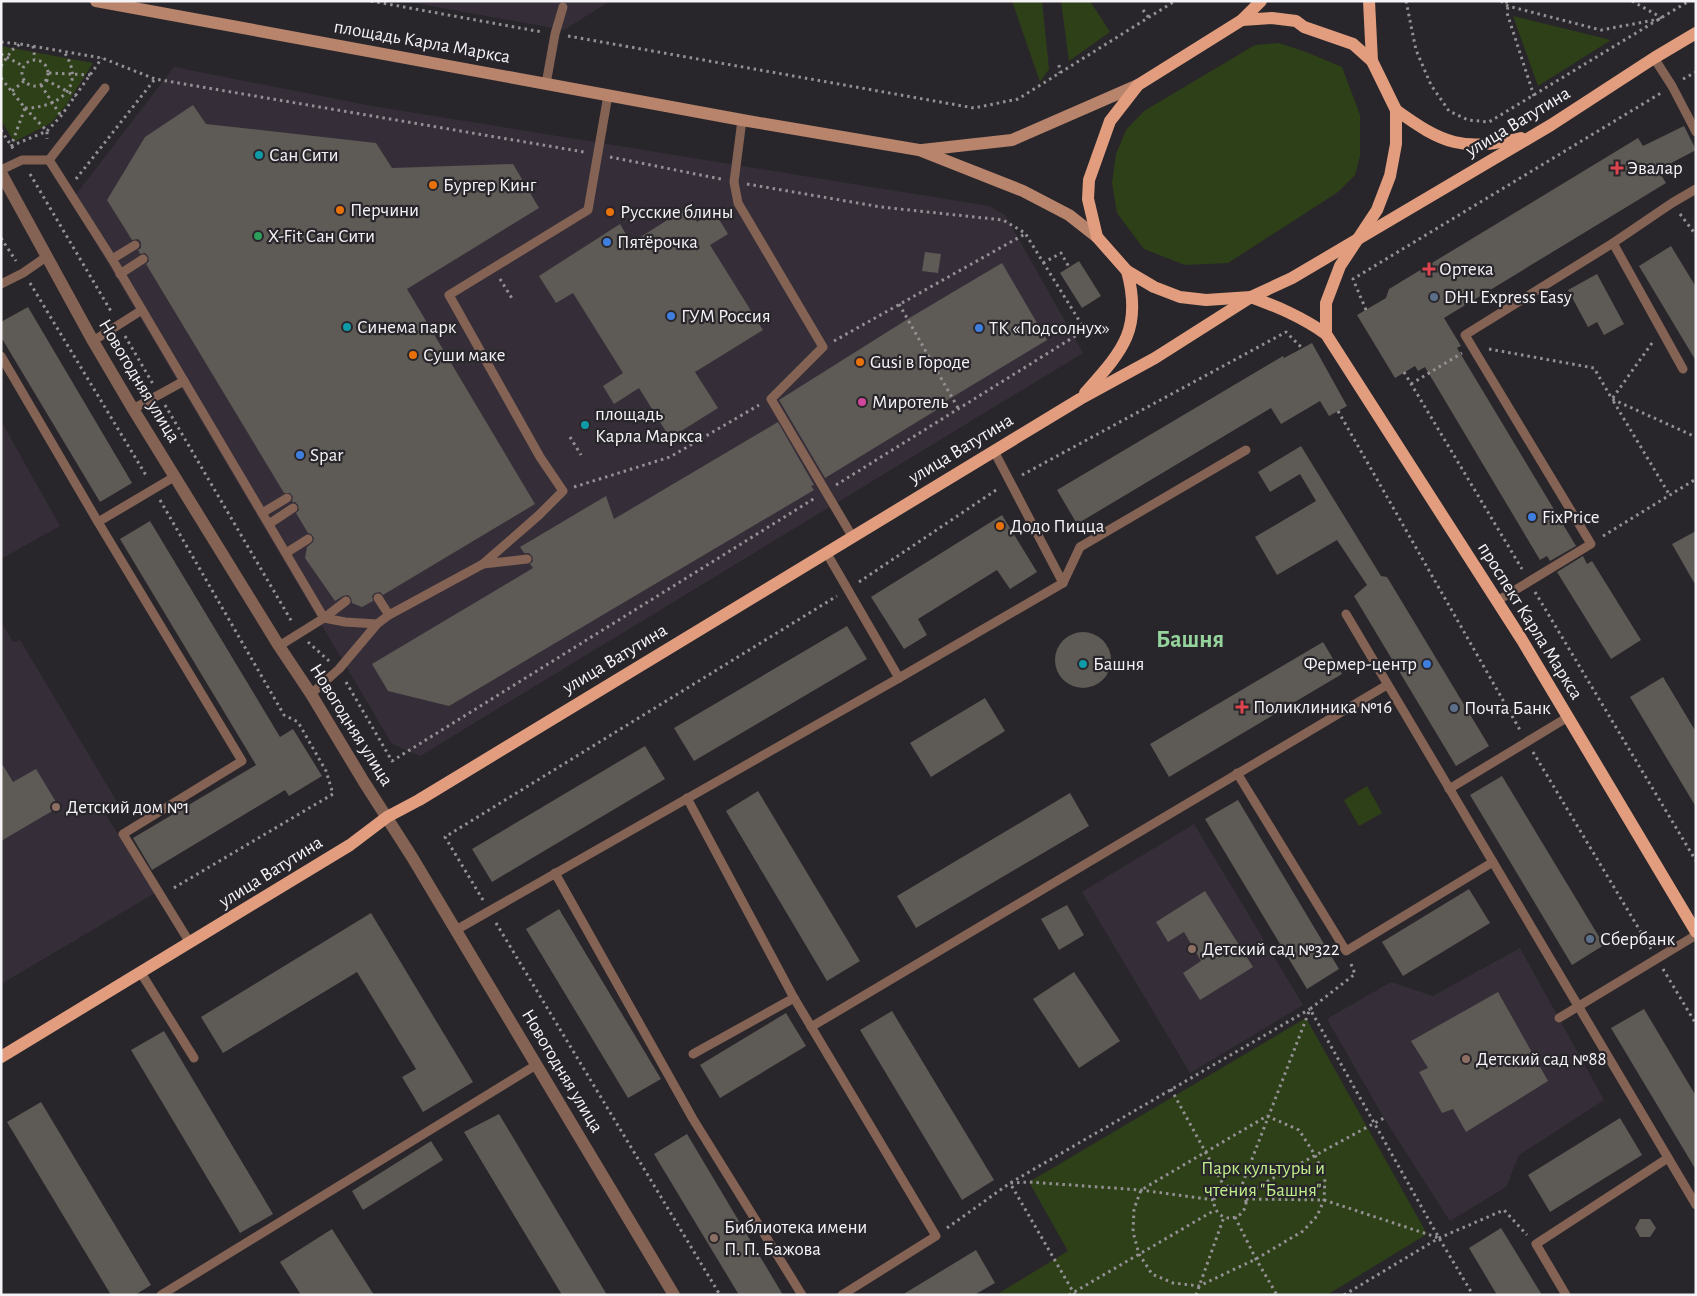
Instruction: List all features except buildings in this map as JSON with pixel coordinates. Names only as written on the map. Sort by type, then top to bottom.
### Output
[{"type":"main road","name":"площадь Карла Маркса","points":[[96,1],[742,120],[919,150],[1023,191],[1069,215],[1097,237],[1127,271],[1154,287],[1180,296],[1206,300],[1251,297],[1292,278],[1357,239]]},
{"type":"main road","name":"площадь Карла Маркса","points":[[919,150],[1012,140],[1138,85],[1242,20],[1261,1]]},
{"type":"main road","name":"площадь Карла Маркса","points":[[1370,1],[1372,62]]},
{"type":"main road","name":"площадь Карла Маркса","points":[[1242,20],[1272,18],[1296,21],[1304,27],[1353,44],[1372,62],[1396,110],[1396,144],[1390,176],[1377,210],[1340,266],[1326,303],[1326,334]]},
{"type":"main road","name":"улица Ватутина","points":[[1357,239],[1533,135],[1696,33]]},
{"type":"main road","name":"площадь Карла Маркса","points":[[1097,237],[1088,199],[1089,180],[1110,120],[1138,85]]},
{"type":"main road","points":[[1396,110],[1418,126],[1441,139],[1459,144],[1478,146],[1533,135]]},
{"type":"main road","points":[[1080,399],[1115,358],[1127,338],[1133,315],[1133,292],[1127,271]]},
{"type":"main road","name":"площадь Карла Маркса","points":[[1251,297],[1283,309],[1309,322],[1326,334]]},
{"type":"main road","name":"улица Ватутина","points":[[1,1057],[350,845],[387,817],[419,800],[1080,399],[1155,358],[1251,297]]},
{"type":"main road","name":"проспект Карла Маркса","points":[[1326,334],[1497,601],[1696,934]]},
{"type":"street","name":"Новогодняя улица","points":[[1,171],[46,257],[133,409],[456,930],[674,1295]]},
{"type":"lane","points":[[546,84],[555,34],[563,7]]},
{"type":"lane","points":[[1654,58],[1672,86],[1696,132]]},
{"type":"lane","points":[[50,160],[105,88]]},
{"type":"lane","points":[[311,694],[339,670],[377,624],[483,564],[539,515],[563,491],[540,457],[449,295],[588,210],[608,95]]},
{"type":"lane","points":[[742,120],[734,182],[738,203],[823,347],[771,399],[852,536]]},
{"type":"lane","points":[[1,171],[22,160],[50,160]]},
{"type":"lane","points":[[50,160],[112,259],[324,618],[345,622],[377,624]]},
{"type":"lane","points":[[1497,601],[1591,544],[1465,335],[1696,189]]},
{"type":"lane","points":[[1613,243],[1683,369]]},
{"type":"lane","points":[[112,259],[134,245]]},
{"type":"lane","points":[[1,284],[23,273],[46,257]]},
{"type":"lane","points":[[120,274],[143,259]]},
{"type":"lane","points":[[93,341],[142,310]]},
{"type":"lane","points":[[1,356],[98,522],[242,761],[123,834],[190,943]]},
{"type":"lane","points":[[133,409],[184,381]]},
{"type":"lane","points":[[456,930],[1063,583],[1080,547],[1246,450]]},
{"type":"lane","points":[[994,451],[1063,583]]},
{"type":"lane","points":[[98,522],[174,477]]},
{"type":"lane","points":[[262,512],[287,498]]},
{"type":"lane","points":[[269,524],[293,508]]},
{"type":"lane","points":[[286,553],[308,539]]},
{"type":"lane","points":[[826,552],[899,678]]},
{"type":"lane","points":[[483,564],[527,559]]},
{"type":"lane","points":[[378,598],[389,616]]},
{"type":"lane","points":[[279,646],[324,618],[346,601]]},
{"type":"lane","points":[[1346,614],[1696,1205]]},
{"type":"lane","points":[[811,1027],[1388,685]]},
{"type":"lane","points":[[1449,789],[1568,717]]},
{"type":"lane","points":[[1238,774],[1346,951],[1492,862]]},
{"type":"lane","points":[[687,798],[794,998],[936,1236],[842,1295]]},
{"type":"lane","points":[[555,873],[693,1119],[802,1295]]},
{"type":"lane","points":[[1559,1018],[1696,934]]},
{"type":"lane","points":[[141,973],[194,1058]]},
{"type":"lane","points":[[693,1054],[794,998]]},
{"type":"lane","points":[[161,1295],[536,1065]]},
{"type":"lane","points":[[1566,1295],[1536,1244],[1668,1158]]},
{"type":"path","points":[[371,1],[974,108],[1018,99],[1175,1]]},
{"type":"path","points":[[1406,1],[1416,50],[1431,85],[1449,111],[1468,120],[1489,122],[1663,19],[1689,1]]},
{"type":"path","points":[[1501,1],[1601,30],[1663,19]]},
{"type":"path","points":[[1632,1],[1663,19]]},
{"type":"path","points":[[1507,3],[1507,13],[1534,96]]},
{"type":"path","points":[[1144,10],[1149,18]]},
{"type":"path","points":[[1,42],[102,58],[154,79],[598,154],[734,182],[881,207],[1003,220],[1026,233],[1085,330],[392,761],[339,670],[299,634],[119,324],[22,160],[1,130]]},
{"type":"path","points":[[1,66],[12,50],[20,44]]},
{"type":"path","points":[[33,46],[35,59]]},
{"type":"path","points":[[25,108],[39,108],[52,104],[60,100],[67,92],[72,73],[70,61],[64,51]]},
{"type":"path","points":[[1,54],[23,66]]},
{"type":"path","points":[[11,146],[46,131],[61,116],[102,58]]},
{"type":"path","points":[[35,59],[44,62],[49,73],[41,85],[34,86],[24,81],[21,74],[23,66],[28,61],[35,59]]},
{"type":"path","points":[[1059,65],[1060,73]]},
{"type":"path","points":[[1366,310],[1353,279],[1696,72]]},
{"type":"path","points":[[49,73],[91,75]]},
{"type":"path","points":[[1,78],[46,131],[50,160]]},
{"type":"path","points":[[67,189],[154,79]]},
{"type":"path","points":[[46,80],[76,96]]},
{"type":"path","points":[[12,91],[24,81]]},
{"type":"path","points":[[41,85],[61,116]]},
{"type":"path","points":[[11,146],[25,108]]},
{"type":"path","points":[[1672,203],[1696,235]]},
{"type":"path","points":[[823,347],[1026,233]]},
{"type":"path","points":[[1,238],[154,489],[284,715],[298,722],[303,730],[326,771],[333,794],[161,896]]},
{"type":"path","points":[[1043,262],[1061,253],[1069,267]]},
{"type":"path","points":[[493,268],[513,300]]},
{"type":"path","points":[[899,304],[958,408]]},
{"type":"path","points":[[1612,399],[1661,330]]},
{"type":"path","points":[[720,1295],[445,837],[848,590],[1010,481],[1286,332],[1302,348]]},
{"type":"path","points":[[1411,384],[1473,346],[1594,368],[1669,494]]},
{"type":"path","points":[[1404,372],[1696,861]]},
{"type":"path","points":[[563,491],[670,457],[771,399]]},
{"type":"path","points":[[1612,399],[1696,437]]},
{"type":"path","points":[[1338,411],[1527,742],[1696,1024]]},
{"type":"path","points":[[570,437],[581,455]]},
{"type":"path","points":[[1591,544],[1696,479]]},
{"type":"path","points":[[936,1236],[1010,1183],[1310,1009],[1355,974],[1346,951]]},
{"type":"path","points":[[1240,1190],[1267,1116],[1310,1009]]},
{"type":"path","points":[[1310,1009],[1473,1295]]},
{"type":"path","points":[[1171,1089],[1224,1186]]},
{"type":"path","points":[[1267,1116],[1300,1130],[1315,1155],[1325,1178],[1324,1200],[1317,1216],[1303,1231],[1256,1259],[1199,1286],[1173,1284],[1152,1274],[1139,1254],[1133,1232],[1134,1209],[1141,1190],[1267,1116]]},
{"type":"path","points":[[1244,1194],[1384,1118]]},
{"type":"path","points":[[1010,1183],[1029,1182],[1141,1190],[1214,1200]]},
{"type":"path","points":[[1010,1183],[1074,1294]]},
{"type":"path","points":[[1224,1186],[1236,1186],[1240,1190],[1246,1199],[1244,1210],[1235,1217],[1224,1217],[1215,1210],[1214,1200],[1219,1190],[1224,1186]]},
{"type":"path","points":[[1246,1199],[1324,1200],[1439,1238]]},
{"type":"path","points":[[1069,1295],[1074,1294],[1215,1210]]},
{"type":"path","points":[[1344,1295],[1439,1238],[1504,1210],[1536,1244]]},
{"type":"path","points":[[1196,1295],[1224,1217]]},
{"type":"path","points":[[1235,1217],[1277,1295]]},
{"type":"shaded area","points":[[404,1],[610,1],[564,30]]},
{"type":"shaded area","points":[[174,67],[372,106],[989,206],[1005,215],[1083,353],[420,756],[392,744],[71,201]]},
{"type":"shaded area","points":[[1,421],[60,526],[1,559]]},
{"type":"shaded area","name":"Детский дом №1","points":[[1,622],[13,642],[20,640],[117,802],[104,812],[155,893],[1,984]]},
{"type":"shaded area","name":"Детский сад №322","points":[[1194,824],[1303,1005],[1190,1073],[1082,892]]},
{"type":"shaded area","name":"Детский сад №88","points":[[1520,948],[1604,1100],[1519,1155],[1506,1187],[1450,1221],[1384,1118],[1327,1019],[1391,982],[1433,996]]},
{"type":"green space","points":[[1012,1],[1042,1],[1049,69],[1040,82]]},
{"type":"green space","points":[[1061,1],[1090,1],[1110,32],[1069,61]]},
{"type":"green space","points":[[1513,16],[1611,40],[1538,86]]},
{"type":"green space","points":[[1279,43],[1342,67],[1360,115],[1360,156],[1355,175],[1338,192],[1228,263],[1185,265],[1144,249],[1117,213],[1112,183],[1116,154],[1126,130],[1144,111],[1255,45]]},
{"type":"green space","points":[[1,46],[93,63],[67,104],[51,123],[14,142],[1,120]]},
{"type":"green space","points":[[1367,786],[1382,813],[1359,826],[1344,800]]},
{"type":"green space","name":"Парк культуры и чтения \"Башня\"","points":[[1306,1018],[1427,1234],[1327,1295],[996,1295],[1068,1251],[1029,1182]]},
{"type":"place","name":"Сан Сити","points":[[259,155]]},
{"type":"place","name":"Эвалар","points":[[1617,168]]},
{"type":"place","name":"Бургер Кинг","points":[[433,185]]},
{"type":"place","name":"Перчини","points":[[340,210]]},
{"type":"place","name":"Русские блины","points":[[610,212]]},
{"type":"place","name":"X-Fit Сан Сити","points":[[258,236]]},
{"type":"place","name":"Пятёрочка","points":[[607,242]]},
{"type":"place","name":"Ортека","points":[[1429,269]]},
{"type":"place","name":"DHL Express Easy","points":[[1434,297]]},
{"type":"place","name":"ГУМ Россия","points":[[671,316]]},
{"type":"place","name":"Синема парк","points":[[347,327]]},
{"type":"place","name":"ТК «Подсолнух»","points":[[979,328]]},
{"type":"place","name":"Суши маке","points":[[413,355]]},
{"type":"place","name":"Gusi в Городе","points":[[860,362]]},
{"type":"place","name":"Миротель","points":[[862,402]]},
{"type":"place","name":"площадь Карла Маркса","points":[[585,425]]},
{"type":"place","name":"Spar","points":[[300,455]]},
{"type":"place","name":"FixPrice","points":[[1532,517]]},
{"type":"place","name":"Додо Пицца","points":[[1000,526]]},
{"type":"place","name":"Башня","points":[[1083,664]]},
{"type":"place","name":"Фермер-центр","points":[[1427,664]]},
{"type":"place","name":"Поликлиника №16","points":[[1242,707]]},
{"type":"place","name":"Почта Банк","points":[[1454,708]]},
{"type":"place","name":"Детский дом №1","points":[[56,807]]},
{"type":"place","name":"Сбербанк","points":[[1590,939]]},
{"type":"place","name":"Детский сад №322","points":[[1192,949]]},
{"type":"place","name":"Детский сад №88","points":[[1466,1059]]},
{"type":"place","name":"Библиотека имени П. П. Бажова","points":[[714,1238]]},
{"type":"district","name":"Башня","points":[[1190,640]]}]
